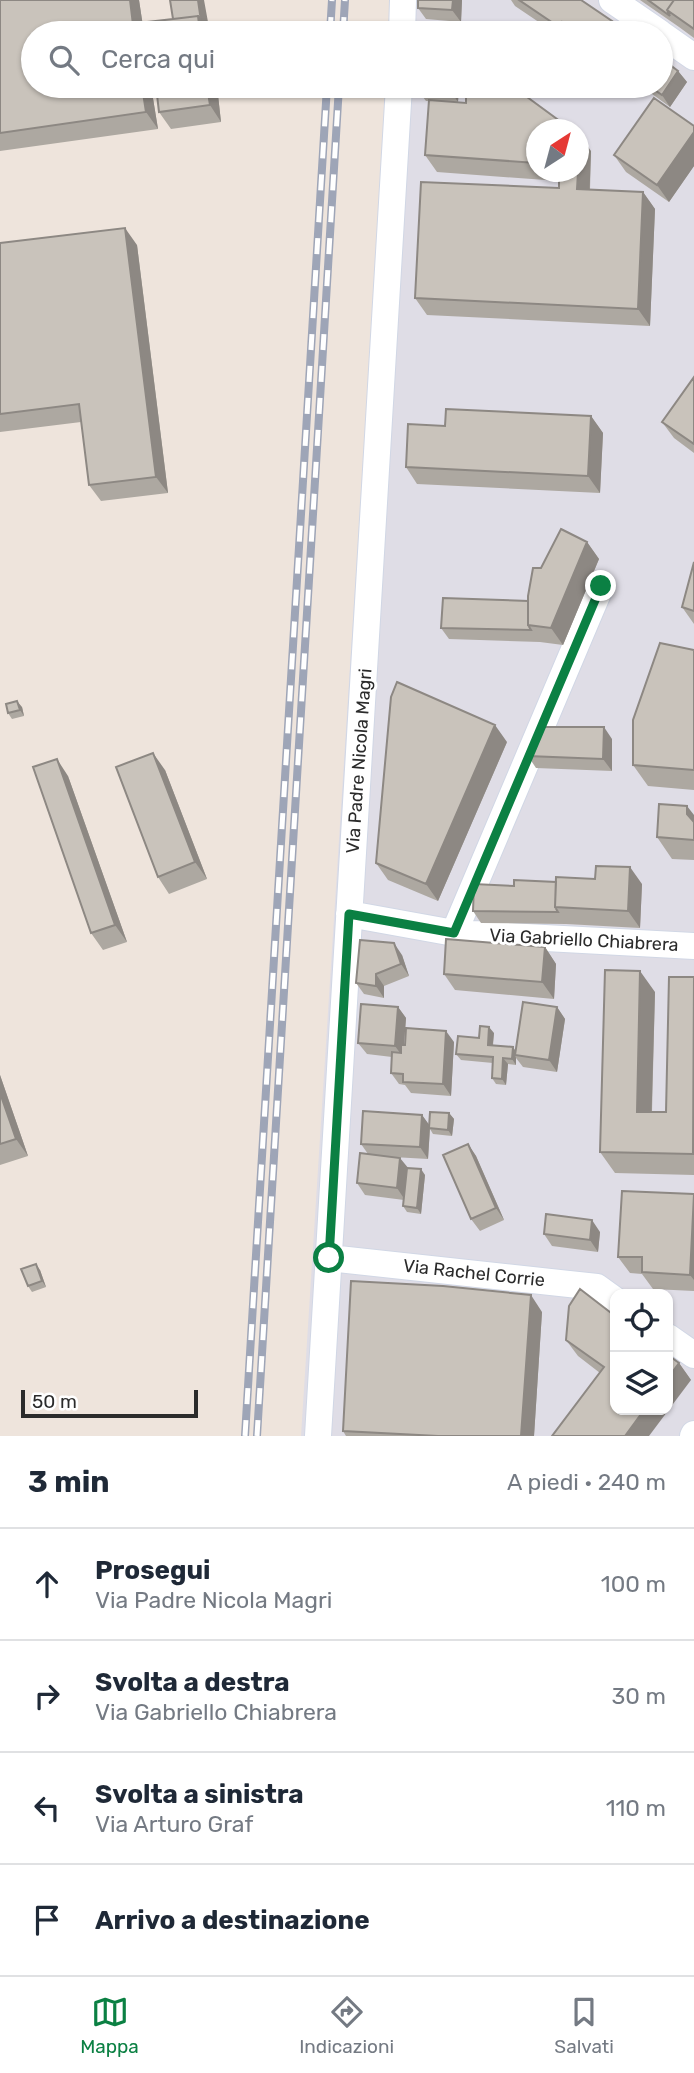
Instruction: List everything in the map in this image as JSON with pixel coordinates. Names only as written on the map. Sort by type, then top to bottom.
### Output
[{"type":"street","points":[[402,21],[403,0]]},
{"type":"street","points":[[612,0],[642,21]]},
{"type":"street","points":[[673,43],[694,57]]},
{"type":"street","name":"Via Padre Nicola Magri","points":[[318,1436],[398,98]]},
{"type":"street","points":[[454,933],[601,586]]},
{"type":"street","name":"Via Gabriello Chiabrera","points":[[349,914],[454,933],[694,946]]},
{"type":"street","name":"Via Rachel Corrie","points":[[329,1258],[597,1287],[610,1296]]},
{"type":"street","points":[[673,1341],[694,1355]]},
{"type":"shaded area","points":[[391,0],[694,0],[694,1436],[301,1436],[386,98],[673,98],[673,21],[390,21]]},
{"type":"building","points":[[0,0],[130,0],[133,21],[21,21],[21,98],[144,98],[146,112],[0,133]]},
{"type":"building","points":[[170,0],[198,0],[201,21],[198,16],[173,19]]},
{"type":"building","points":[[418,0],[453,0],[452,10],[418,8]]},
{"type":"building","points":[[519,0],[581,0],[612,21],[550,21]]},
{"type":"building","points":[[648,0],[674,0],[667,10],[670,16]]},
{"type":"building","points":[[674,0],[694,0],[694,29],[667,10]]},
{"type":"building","points":[[198,16],[199,21],[156,21]]},
{"type":"building","points":[[157,98],[209,98],[210,105],[159,112]]},
{"type":"building","points":[[466,98],[528,98],[557,119],[526,119],[526,162],[425,155],[429,100],[466,103]]},
{"type":"building","points":[[654,98],[694,126],[694,132],[657,185],[614,155]]},
{"type":"building","points":[[421,182],[559,188],[559,182],[577,182],[577,189],[643,192],[638,309],[415,298]]},
{"type":"building","points":[[125,228],[156,477],[89,485],[79,404],[0,414],[0,243]]},
{"type":"building","points":[[694,377],[694,444],[662,422]]},
{"type":"building","points":[[446,409],[591,416],[588,476],[406,467],[408,424],[445,426]]},
{"type":"building","points":[[561,529],[587,542],[551,628],[528,625],[528,596],[533,568],[541,568]]},
{"type":"building","points":[[694,562],[694,611],[682,607]]},
{"type":"building","points":[[443,598],[528,601],[528,625],[531,630],[441,628]]},
{"type":"building","points":[[660,643],[694,650],[694,770],[633,765],[633,720]]},
{"type":"building","points":[[397,682],[495,725],[426,884],[376,863],[391,697]]},
{"type":"building","points":[[17,701],[20,710],[8,713],[6,704]]},
{"type":"building","points":[[544,727],[604,727],[603,759],[528,756]]},
{"type":"building","points":[[153,753],[195,862],[158,877],[116,767]]},
{"type":"building","points":[[57,759],[115,925],[91,933],[33,767]]},
{"type":"building","points":[[659,804],[687,806],[687,814],[694,822],[694,840],[657,837]]},
{"type":"building","points":[[596,866],[630,867],[628,911],[555,907],[556,877],[595,879]]},
{"type":"building","points":[[514,880],[556,882],[555,907],[558,912],[473,911],[474,884],[514,886]]},
{"type":"building","points":[[446,939],[545,947],[542,982],[444,974]]},
{"type":"building","points":[[360,940],[394,943],[401,964],[376,974],[376,986],[356,983]]},
{"type":"building","points":[[605,970],[640,971],[637,1112],[666,1112],[669,977],[694,977],[693,1154],[600,1152]]},
{"type":"building","points":[[523,1002],[557,1007],[549,1060],[515,1055]]},
{"type":"building","points":[[361,1004],[398,1007],[395,1046],[358,1043]]},
{"type":"building","points":[[480,1026],[489,1027],[488,1045],[513,1047],[512,1059],[503,1058],[502,1079],[492,1078],[493,1057],[456,1054],[458,1036],[479,1038]]},
{"type":"building","points":[[406,1028],[446,1031],[443,1084],[403,1082],[403,1074],[391,1073],[392,1052],[401,1053],[401,1045],[405,1045]]},
{"type":"building","points":[[0,1093],[16,1139],[0,1144]]},
{"type":"building","points":[[363,1111],[422,1115],[420,1147],[361,1144]]},
{"type":"building","points":[[430,1112],[449,1113],[448,1130],[429,1128]]},
{"type":"building","points":[[468,1144],[496,1208],[471,1219],[443,1155]]},
{"type":"building","points":[[360,1153],[400,1158],[397,1188],[357,1183]]},
{"type":"building","points":[[407,1168],[421,1169],[417,1208],[403,1206]]},
{"type":"building","points":[[622,1191],[694,1194],[690,1275],[642,1272],[642,1257],[618,1257]]},
{"type":"building","points":[[546,1214],[592,1220],[590,1240],[544,1234]]},
{"type":"building","points":[[36,1264],[42,1281],[28,1286],[21,1269]]},
{"type":"building","points":[[351,1281],[443,1286],[531,1295],[521,1436],[438,1436],[343,1431]]},
{"type":"building","points":[[580,1289],[610,1312],[610,1415],[640,1415],[625,1436],[552,1436],[604,1367],[566,1340],[569,1306]]},
{"type":"building","points":[[673,1359],[679,1363],[673,1371]]},
{"type":"railway","points":[[331,21],[332,0]]},
{"type":"railway","points":[[344,21],[345,0]]},
{"type":"railway","points":[[245,1436],[326,98]]},
{"type":"railway","points":[[257,1436],[338,98]]},
{"type":"route","points":[[329,1258],[349,914],[454,933],[601,586]]}]
